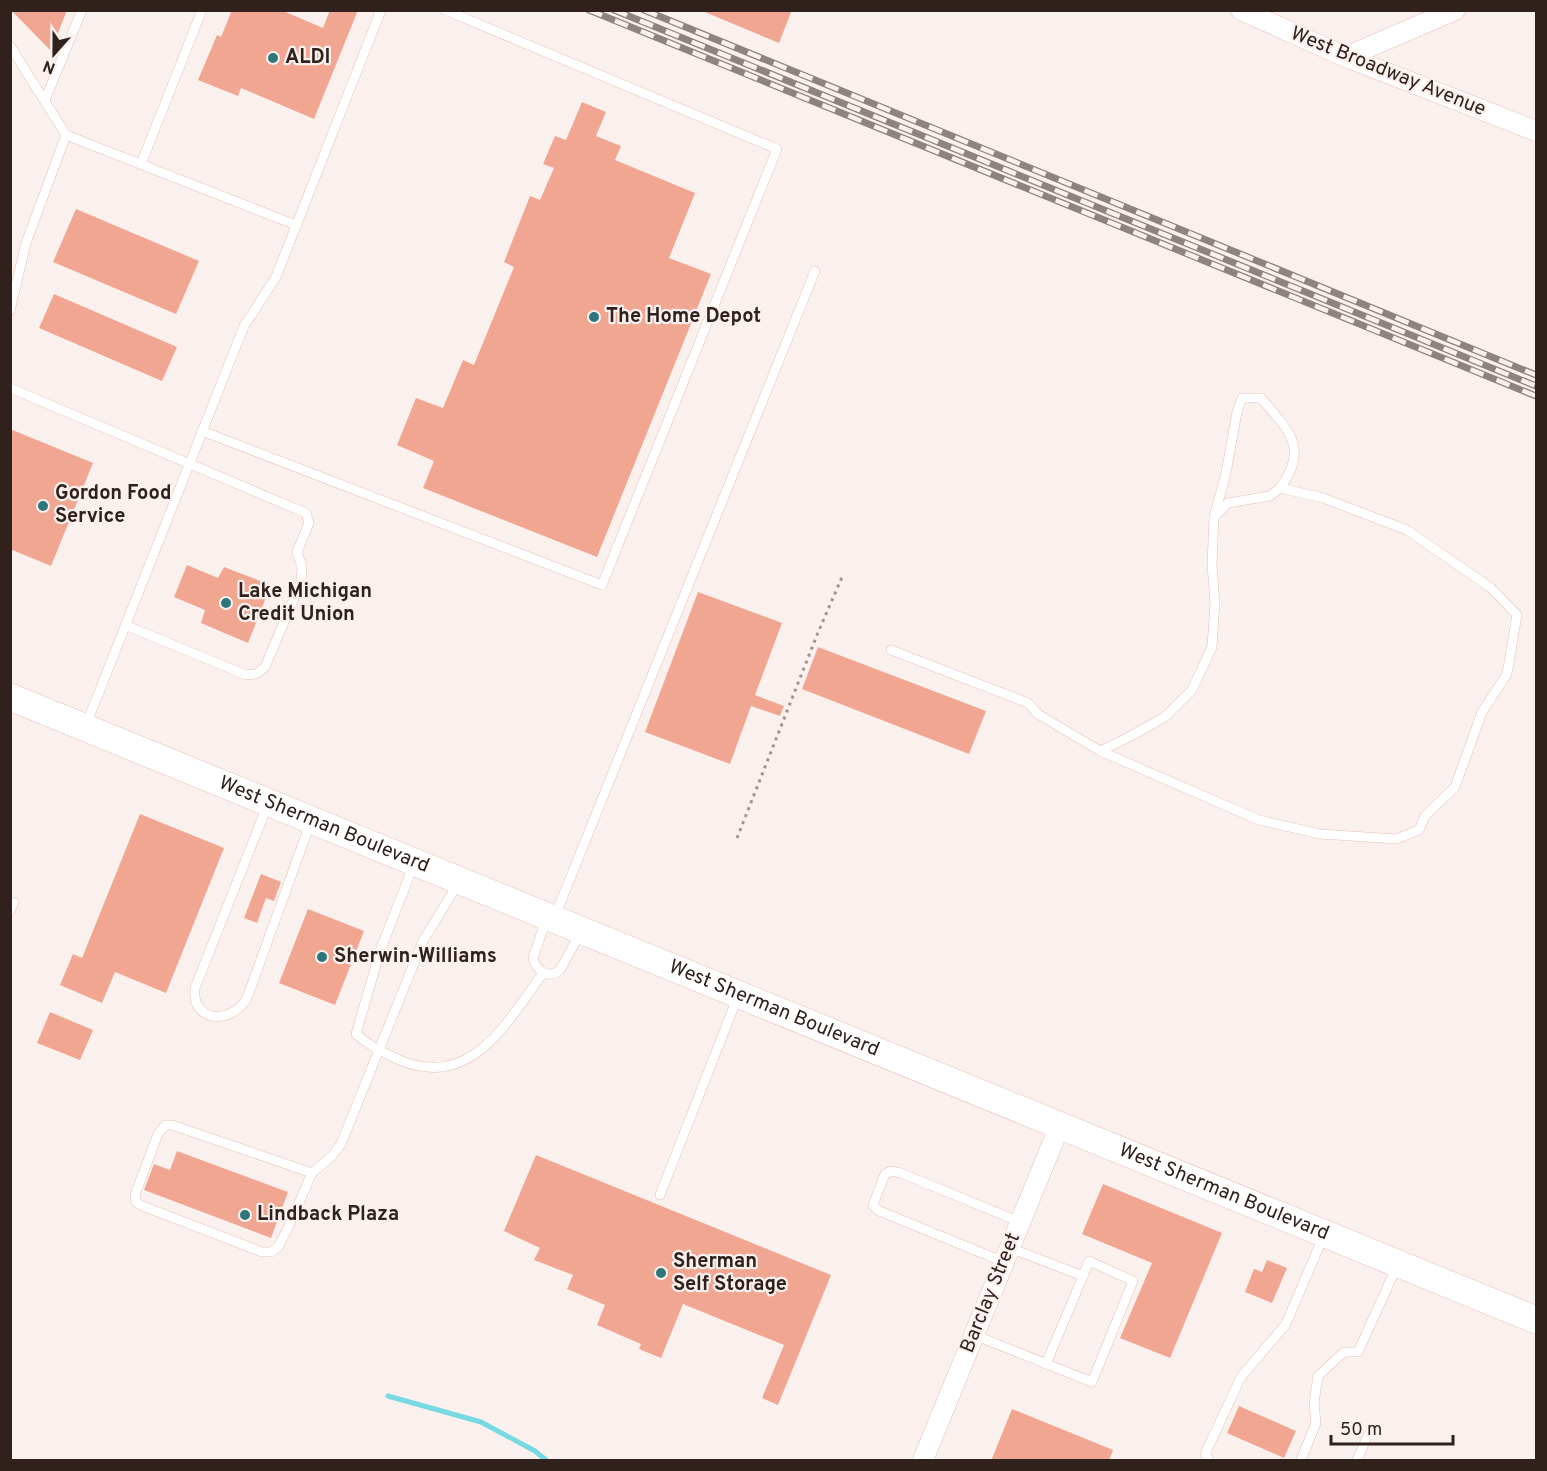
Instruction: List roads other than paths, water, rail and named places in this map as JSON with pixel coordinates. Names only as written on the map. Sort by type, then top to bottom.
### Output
[{"type":"main road","name":"West Sherman Boulevard","points":[[10,697],[1536,1320]]},
{"type":"street","name":"West Broadway Avenue","points":[[1241,10],[1346,57],[1536,131]]},
{"type":"street","points":[[1346,57],[1455,10]]},
{"type":"street","name":"Barclay Street","points":[[923,1461],[1060,1125]]},
{"type":"lane","points":[[45,100],[82,10]]},
{"type":"lane","points":[[141,164],[202,10]]},
{"type":"lane","points":[[85,727],[244,326],[276,277],[381,10]]},
{"type":"lane","points":[[202,431],[602,585],[777,149],[445,10]]},
{"type":"lane","points":[[10,46],[66,135],[296,225]]},
{"type":"lane","points":[[10,310],[26,243],[66,135]]},
{"type":"lane","points":[[582,930],[560,970],[555,974],[543,973],[534,965],[533,958],[815,271]]},
{"type":"lane","points":[[10,388],[190,462],[306,513],[309,523],[297,552],[302,567],[301,582],[265,667],[256,674],[246,675],[125,625]]},
{"type":"lane","points":[[1100,750],[1165,717],[1192,690],[1212,647],[1215,603],[1212,565],[1214,517],[1242,398],[1262,398],[1287,429],[1296,451],[1290,475],[1270,496],[1228,503],[1214,517]]},
{"type":"lane","points":[[891,650],[1028,702],[1038,714],[1100,750],[1259,820],[1320,834],[1396,839],[1419,830],[1425,816],[1455,787],[1482,712],[1507,674],[1516,615],[1491,588],[1407,530],[1323,498],[1280,488]]},
{"type":"lane","points":[[269,802],[195,988],[194,998],[198,1006],[213,1017],[230,1015],[242,1006],[247,998],[312,820]]},
{"type":"lane","points":[[414,861],[380,951],[356,1034],[379,1051],[410,1065],[443,1068],[464,1061],[482,1050],[501,1030],[543,973]]},
{"type":"lane","points":[[312,1173],[172,1125],[165,1125],[158,1134],[135,1195],[136,1202],[140,1206],[262,1252],[271,1252],[278,1246],[312,1173],[332,1156],[341,1144],[423,941],[460,880]]},
{"type":"lane","points":[[660,1195],[739,994]]},
{"type":"lane","points":[[1020,1222],[901,1173],[891,1171],[885,1174],[873,1205],[878,1210],[1007,1255],[1083,1276]]},
{"type":"lane","points":[[1209,1461],[1205,1455],[1241,1377],[1286,1324],[1325,1234]]},
{"type":"lane","points":[[974,1335],[1046,1364],[1092,1382],[1133,1281],[1089,1261],[1046,1364]]},
{"type":"lane","points":[[1301,1461],[1316,1423],[1314,1403],[1318,1376],[1344,1352],[1358,1352],[1398,1264]]},
{"type":"lane","points":[[1357,1461],[1368,1435]]},
{"type":"waterway","points":[[388,1396],[481,1422],[535,1451],[546,1460]]},
{"type":"railway","points":[[589,10],[1536,396]]},
{"type":"railway","points":[[614,10],[1536,386]]},
{"type":"railway","points":[[644,10],[1536,375]]},
{"type":"place","name":"ALDI","points":[[273,58]]},
{"type":"place","name":"The Home Depot","points":[[594,317]]},
{"type":"place","name":"Gordon Food Service","points":[[43,506]]},
{"type":"place","name":"Lake Michigan Credit Union","points":[[226,603]]},
{"type":"place","name":"Sherwin-Williams","points":[[322,957]]},
{"type":"place","name":"Lindback Plaza","points":[[245,1215]]},
{"type":"place","name":"Sherman Self Storage","points":[[661,1273]]}]
